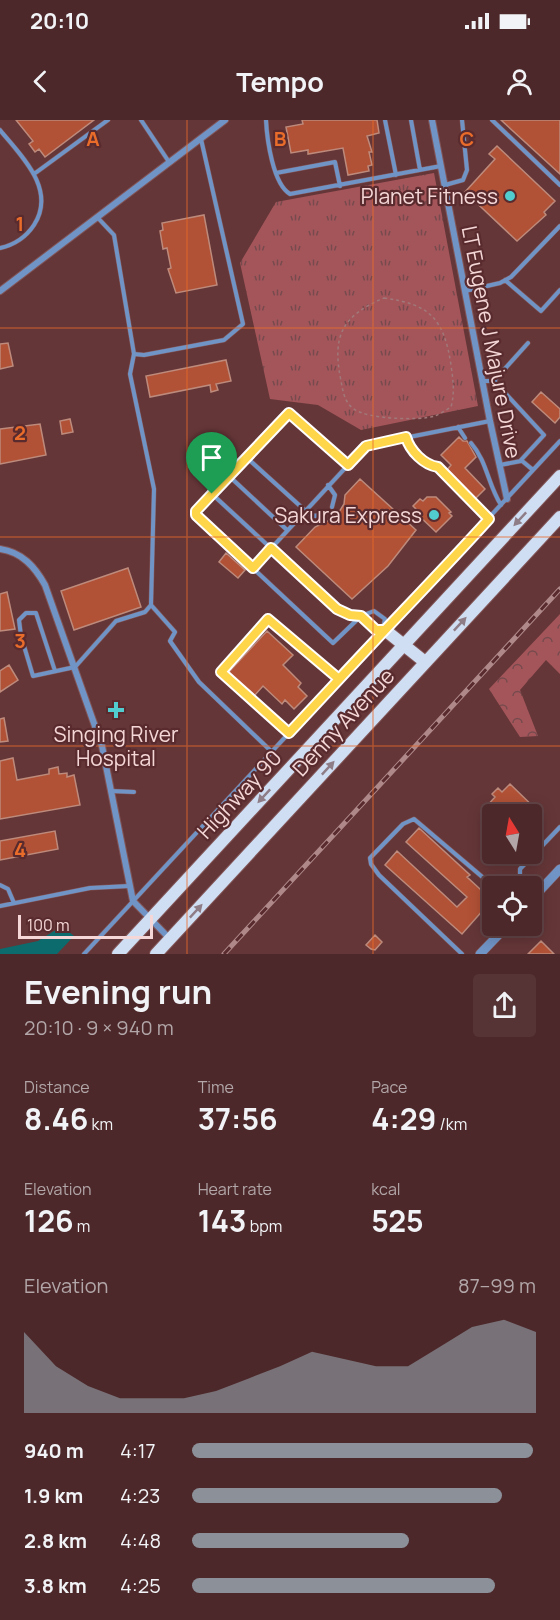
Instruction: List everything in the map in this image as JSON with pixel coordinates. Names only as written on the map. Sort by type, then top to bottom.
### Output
[{"type":"main road","name":"Highway 90","points":[[118,954],[560,476]]},
{"type":"main road","name":"Denny Avenue","points":[[156,954],[560,517]]},
{"type":"main road","points":[[384,629],[425,662]]},
{"type":"street","points":[[0,291],[225,120]]},
{"type":"street","name":"LT Eugene J Majure Drive","points":[[432,120],[507,499]]},
{"type":"street","points":[[0,549],[22,557],[37,570],[45,585],[102,746],[133,901],[170,939]]},
{"type":"street","points":[[542,886],[559,871]]},
{"type":"street","points":[[480,954],[497,936]]},
{"type":"lane","points":[[34,174],[108,120]]},
{"type":"lane","points":[[141,120],[169,162]]},
{"type":"lane","points":[[266,120],[279,185],[290,194],[441,166]]},
{"type":"lane","points":[[385,120],[396,175]]},
{"type":"lane","points":[[411,120],[420,170]]},
{"type":"lane","points":[[444,185],[463,180],[467,170],[462,120]]},
{"type":"lane","points":[[492,120],[560,185]]},
{"type":"lane","points":[[0,130],[34,174],[41,195],[39,218],[23,238],[0,248]]},
{"type":"lane","points":[[134,354],[144,355],[224,340],[243,324],[200,139]]},
{"type":"lane","points":[[276,173],[335,162],[340,186]]},
{"type":"lane","points":[[55,671],[36,613],[26,613],[19,620],[21,636],[33,676],[75,667],[116,621],[145,612],[151,605],[154,489],[130,374],[134,354],[114,235],[97,217]]},
{"type":"lane","points":[[465,291],[505,280],[560,226]]},
{"type":"lane","points":[[505,280],[541,311],[560,290]]},
{"type":"lane","points":[[494,381],[528,343]]},
{"type":"lane","points":[[482,381],[494,381],[544,435],[522,460],[500,465]]},
{"type":"lane","points":[[348,465],[289,413],[196,511],[196,515],[333,643],[361,616]]},
{"type":"lane","points":[[253,568],[366,446],[490,421]]},
{"type":"lane","points":[[458,427],[465,438]]},
{"type":"lane","points":[[406,437],[409,447],[430,466],[438,467],[489,519]]},
{"type":"lane","points":[[84,954],[560,441]]},
{"type":"lane","points":[[471,443],[482,456],[492,492],[501,506]]},
{"type":"lane","points":[[246,457],[305,511],[315,516],[325,513]]},
{"type":"lane","points":[[522,460],[533,470]]},
{"type":"lane","points":[[229,476],[287,530]]},
{"type":"lane","points":[[328,486],[335,495],[332,507]]},
{"type":"lane","points":[[212,494],[337,609],[350,615],[361,616],[377,612],[385,619],[384,629]]},
{"type":"lane","points":[[151,605],[175,632],[170,641],[199,682],[272,752]]},
{"type":"lane","points":[[361,616],[376,630],[384,629]]},
{"type":"lane","points":[[289,733],[221,672],[268,619],[339,679]]},
{"type":"lane","points":[[111,791],[134,792]]},
{"type":"lane","points":[[462,954],[379,875],[371,864],[370,858],[403,824],[414,819],[482,877]]},
{"type":"lane","points":[[520,876],[520,869],[560,827]]},
{"type":"lane","points":[[0,885],[8,889],[14,903]]},
{"type":"lane","points":[[0,906],[90,888],[130,886]]},
{"type":"path","points":[[384,298],[406,301],[429,312],[440,325],[448,344],[454,393],[451,407],[435,416],[403,419],[375,415],[354,410],[345,400],[338,364],[337,342],[348,320],[362,307],[384,298]]},
{"type":"green space","points":[[434,173],[478,406],[361,430],[318,405],[270,399],[240,263],[276,202]]},
{"type":"green space","points":[[560,614],[560,674],[546,660],[520,690],[538,736],[520,737],[489,689]]},
{"type":"water","points":[[62,926],[74,936],[57,954],[0,954],[0,949],[38,941]]},
{"type":"building","points":[[16,120],[94,120],[45,157],[39,149],[35,152],[29,144],[33,141]]},
{"type":"building","points":[[302,120],[377,120],[379,133],[367,136],[372,152],[369,152],[372,165],[368,166],[369,171],[348,175],[343,148],[308,154],[308,150],[291,153],[286,127],[303,124]]},
{"type":"building","points":[[501,120],[560,120],[560,174]]},
{"type":"building","name":"Planet Fitness","points":[[497,146],[555,201],[544,212],[546,215],[517,241],[465,192],[495,159],[489,154]]},
{"type":"building","points":[[204,215],[217,285],[176,293],[168,269],[171,268],[167,248],[163,249],[160,231],[163,230],[162,223]]},
{"type":"building","points":[[8,343],[13,366],[0,369],[0,344]]},
{"type":"building","points":[[226,360],[231,381],[216,384],[218,390],[211,392],[210,385],[150,397],[146,376]]},
{"type":"building","points":[[541,392],[560,409],[560,417],[555,423],[532,402]]},
{"type":"building","points":[[70,419],[73,432],[62,434],[60,421]]},
{"type":"building","points":[[40,424],[46,455],[0,464],[0,429]]},
{"type":"building","points":[[459,437],[467,441],[476,457],[465,468],[485,489],[475,499],[447,470],[451,465],[441,455]]},
{"type":"building","points":[[360,479],[416,530],[388,566],[352,599],[296,547],[315,527],[336,517],[344,504],[345,495]]},
{"type":"building","name":"Sakura Express","points":[[427,497],[436,497],[451,512],[449,513],[452,516],[436,532],[414,511],[416,509],[413,506],[420,499],[423,501]]},
{"type":"building","points":[[226,553],[245,570],[238,578],[219,562]]},
{"type":"building","points":[[128,568],[141,607],[74,630],[61,591]]},
{"type":"building","points":[[7,592],[15,629],[0,631],[0,594]]},
{"type":"building","points":[[267,631],[293,655],[283,665],[301,683],[298,687],[307,696],[294,709],[285,700],[282,704],[263,686],[254,696],[228,673]]},
{"type":"building","points":[[9,665],[18,680],[0,692],[0,671]]},
{"type":"building","points":[[4,718],[8,741],[0,742],[0,719]]},
{"type":"building","points":[[13,758],[17,780],[49,774],[49,769],[58,767],[59,774],[67,773],[67,777],[74,775],[80,805],[0,819],[0,761]]},
{"type":"building","points":[[510,784],[531,804],[489,804],[495,797],[492,794],[498,788],[502,792]]},
{"type":"building","points":[[419,828],[470,875],[467,877],[482,891],[482,911],[462,934],[385,865],[397,851],[457,907],[467,897],[406,842]]},
{"type":"building","points":[[55,831],[58,849],[0,860],[0,841]]},
{"type":"building","points":[[375,935],[382,942],[375,950],[366,945]]},
{"type":"building","points":[[541,941],[554,954],[528,954]]},
{"type":"railway","points":[[224,954],[560,589]]},
{"type":"place","name":"Planet Fitness","points":[[510,196]]},
{"type":"place","name":"Sakura Express","points":[[434,515]]},
{"type":"place","name":"Singing River Hospital","points":[[116,710]]},
{"type":"route","points":[[212,494],[196,511],[196,515],[253,568],[271,548],[337,609],[343,613],[361,616],[376,630],[383,628],[385,630],[289,733],[221,672],[268,619],[339,679],[385,630],[470,540],[489,519],[438,467],[430,466],[409,447],[406,437],[366,446],[348,465],[289,413],[212,494]]}]
